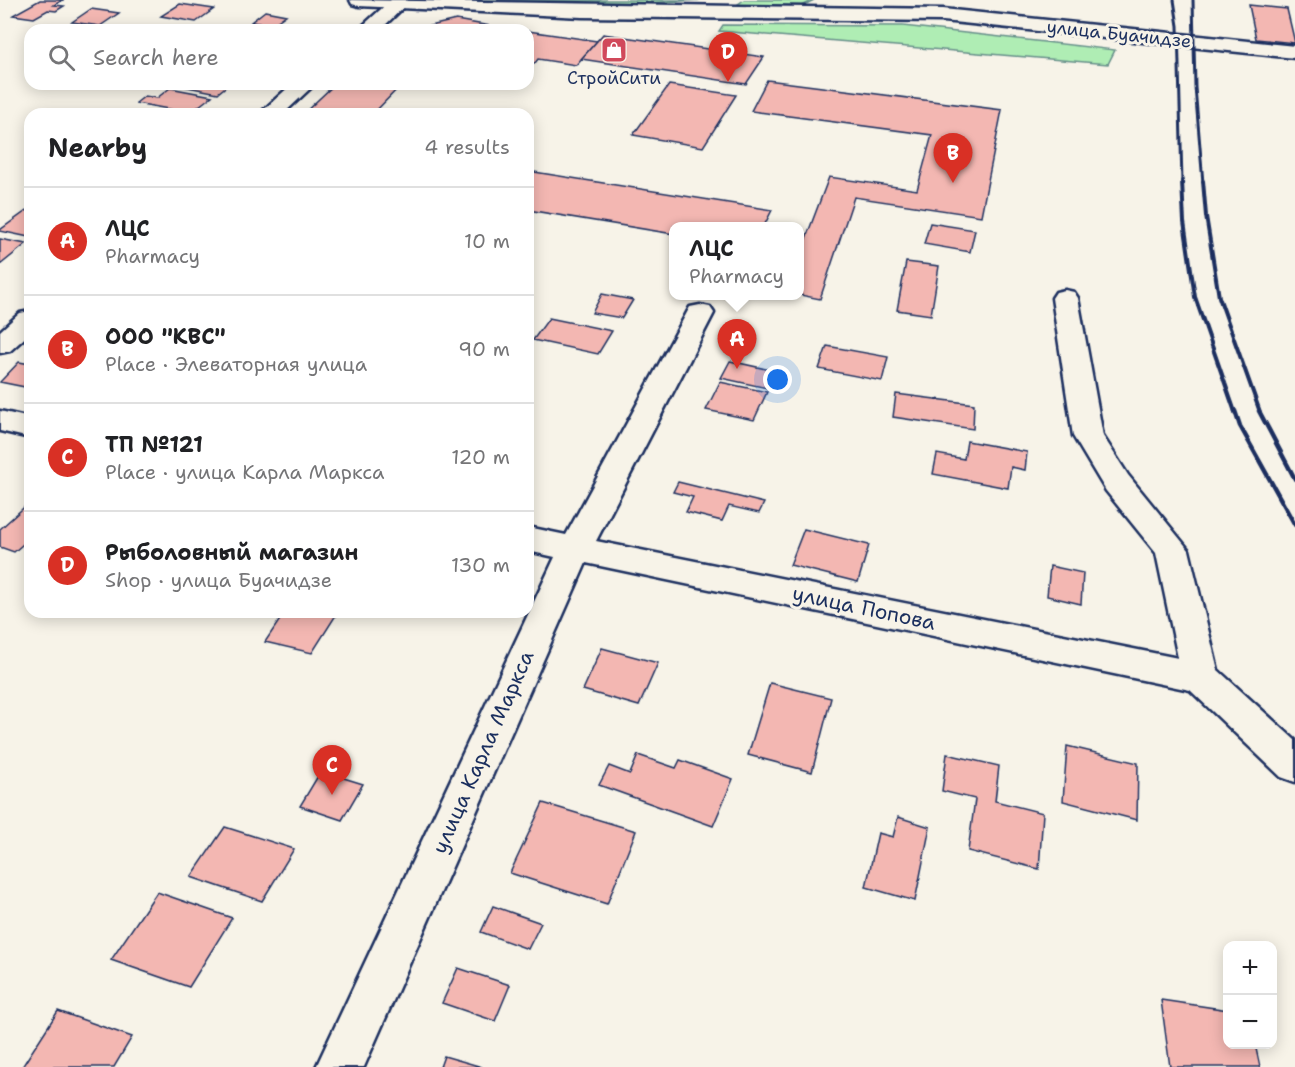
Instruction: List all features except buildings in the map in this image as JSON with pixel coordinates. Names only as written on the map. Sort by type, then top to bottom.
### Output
[{"type":"street","name":"улица Буачидзе","points":[[359,0],[582,12],[943,15],[1295,52]]},
{"type":"street","name":"улица Буачидзе","points":[[695,12],[731,0]]},
{"type":"street","points":[[787,12],[830,0]]},
{"type":"street","name":"улица Буачидзе","points":[[888,0],[943,15]]},
{"type":"street","points":[[375,24],[399,3]]},
{"type":"street","points":[[277,108],[297,90]]},
{"type":"street","points":[[1065,298],[1088,436],[1117,483],[1172,550],[1201,677],[1295,765]]},
{"type":"street","name":"улица Карла Маркса","points":[[340,1067],[575,549],[700,314]]},
{"type":"street","points":[[0,345],[24,325]]},
{"type":"street","points":[[0,421],[24,427]]},
{"type":"street","name":"улица Попова","points":[[534,540],[1201,677]]},
{"type":"green space","points":[[466,0],[699,0],[644,3],[552,3]]},
{"type":"green space","points":[[744,0],[814,0],[800,7],[735,6]]},
{"type":"green space","points":[[723,25],[903,26],[1115,50],[1108,64],[719,31]]},
{"type":"railway","points":[[1174,0],[1178,26],[1182,183]]},
{"type":"railway","points":[[1193,0],[1195,87],[1203,183]]},
{"type":"railway","points":[[1182,181],[1184,222],[1195,297],[1235,412]]},
{"type":"railway","points":[[1203,181],[1206,216],[1219,297],[1260,412]]},
{"type":"railway","points":[[1235,411],[1240,426],[1295,525]]},
{"type":"railway","points":[[1259,411],[1295,479]]},
{"type":"place","name":"СтройСити","points":[[614,50]]},
{"type":"place","name":"Рыболовный магазин","points":[[728,82]]},
{"type":"place","name":"ООО \"КВС\"","points":[[953,183]]},
{"type":"place","name":"ЛЦС","points":[[737,369]]},
{"type":"place","name":"ТП №121","points":[[332,795]]}]
